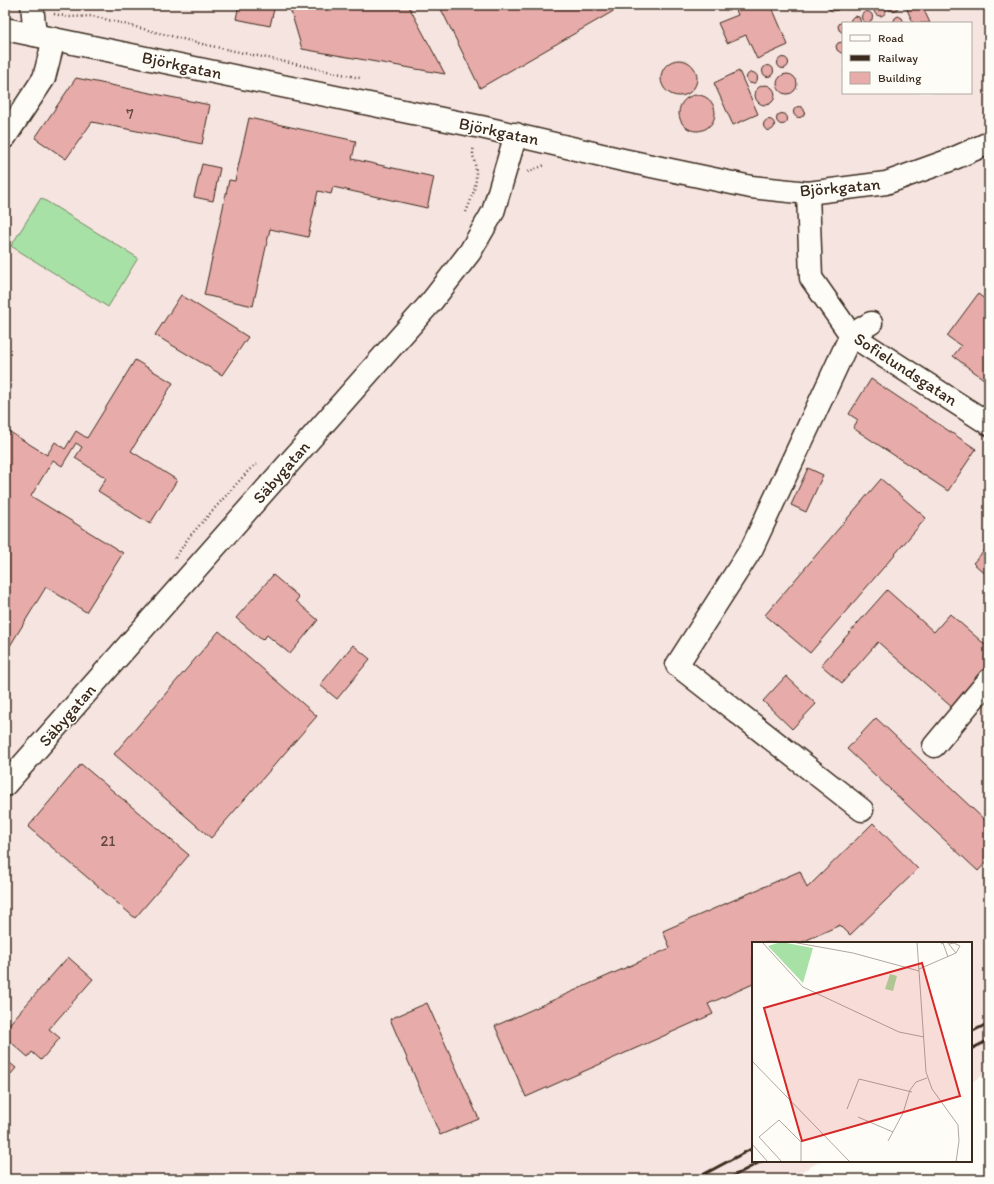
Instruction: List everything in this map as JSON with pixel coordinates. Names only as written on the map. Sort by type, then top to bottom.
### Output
[{"type":"street","points":[[5,137],[44,78],[45,37],[32,8]]},
{"type":"street","name":"Björkgatan","points":[[5,29],[516,134],[623,160],[751,187],[808,193],[886,184],[950,160],[989,143]]},
{"type":"street","name":"Säbygatan","points":[[5,785],[432,301],[470,252],[493,212],[516,134]]},
{"type":"street","name":"Sofielundsgatan","points":[[808,193],[811,278],[852,335],[989,424]]},
{"type":"street","points":[[862,810],[678,665],[752,548],[852,335],[871,323]]},
{"type":"street","points":[[934,746],[989,680]]},
{"type":"path","points":[[32,8],[69,17],[93,16],[202,44],[361,78]]},
{"type":"path","points":[[464,217],[473,197],[476,173],[472,151],[481,127]]},
{"type":"path","points":[[174,559],[190,537],[249,470],[261,461]]},
{"type":"shaded area","points":[[5,5],[989,5],[989,1072],[972,1081],[972,942],[752,942],[752,1162],[819,1162],[788,1179],[5,1179]]},
{"type":"green space","points":[[41,198],[138,258],[108,307],[11,246]]},
{"type":"building","points":[[882,4],[885,5],[885,15],[878,16],[875,15],[874,8],[875,5]]},
{"type":"building","points":[[239,5],[275,5],[270,26],[236,19]]},
{"type":"building","points":[[289,5],[408,5],[445,74],[302,49]]},
{"type":"building","points":[[439,5],[620,5],[617,9],[480,88]]},
{"type":"building","points":[[734,5],[771,5],[788,45],[757,59],[746,35],[727,43],[718,23],[738,15]]},
{"type":"building","points":[[828,5],[839,5],[838,10],[833,11],[829,9]]},
{"type":"building","points":[[886,5],[900,5],[893,11],[889,10]]},
{"type":"building","points":[[911,5],[934,5],[924,10],[930,22],[913,22],[906,7]]},
{"type":"building","points":[[865,12],[869,12],[871,13],[871,21],[865,22],[862,19],[862,15]]},
{"type":"building","points":[[854,16],[859,17],[861,22],[850,22]]},
{"type":"building","points":[[898,16],[902,18],[904,22],[893,22]]},
{"type":"building","points":[[842,22],[842,32],[839,30],[838,26]]},
{"type":"building","points":[[842,42],[842,53],[837,50],[836,46],[838,43]]},
{"type":"building","points":[[783,57],[787,59],[789,63],[787,67],[783,69],[779,67],[777,63],[779,59]]},
{"type":"building","points":[[679,60],[692,65],[697,78],[692,91],[679,96],[666,91],[661,78],[666,65]]},
{"type":"building","points":[[766,66],[770,66],[772,67],[772,75],[766,76],[763,73],[763,69]]},
{"type":"building","points":[[739,71],[758,114],[733,125],[714,83]]},
{"type":"building","points":[[750,73],[754,73],[756,74],[756,82],[750,83],[747,80],[747,76]]},
{"type":"building","points":[[787,74],[794,77],[797,84],[794,91],[787,94],[780,91],[777,84],[780,77]]},
{"type":"building","points":[[76,78],[210,105],[202,144],[92,122],[66,159],[35,138]]},
{"type":"building","points":[[765,85],[772,88],[775,95],[772,102],[765,105],[758,102],[755,95],[758,88]]},
{"type":"building","points":[[697,95],[710,100],[715,113],[710,126],[697,131],[684,126],[679,113],[684,100]]},
{"type":"building","points":[[797,107],[801,107],[803,108],[803,116],[797,117],[794,114],[794,110]]},
{"type":"building","points":[[780,114],[784,114],[786,115],[786,123],[780,124],[777,121],[777,117]]},
{"type":"building","points":[[249,118],[356,141],[352,159],[434,177],[427,208],[333,187],[331,194],[318,191],[308,237],[270,229],[253,306],[204,295],[229,180],[235,181]]},
{"type":"building","points":[[769,119],[773,121],[775,125],[773,129],[769,131],[765,129],[763,125],[765,121]]},
{"type":"building","points":[[202,164],[220,168],[213,201],[194,197]]},
{"type":"building","points":[[978,294],[989,302],[989,383],[953,356],[961,346],[947,336]]},
{"type":"building","points":[[181,295],[248,337],[222,375],[155,335]]},
{"type":"building","points":[[135,360],[173,383],[131,451],[177,480],[150,524],[98,491],[106,478],[75,458],[82,447],[76,443],[62,466],[53,460],[31,496],[123,553],[86,612],[46,587],[5,654],[5,429],[47,455],[55,442],[65,449],[76,431],[87,438]]},
{"type":"building","points":[[871,379],[976,449],[948,491],[853,428],[858,420],[849,414]]},
{"type":"building","points":[[808,468],[823,475],[806,512],[791,505]]},
{"type":"building","points":[[881,479],[926,518],[810,653],[765,615]]},
{"type":"building","points":[[989,546],[989,577],[973,563]]},
{"type":"building","points":[[273,575],[299,597],[296,601],[318,620],[290,654],[267,635],[262,640],[236,618]]},
{"type":"building","points":[[887,590],[934,632],[950,614],[989,648],[989,671],[955,710],[878,642],[842,683],[821,665]]},
{"type":"building","points":[[219,631],[317,716],[211,838],[114,754]]},
{"type":"building","points":[[353,645],[370,659],[337,699],[320,685]]},
{"type":"building","points":[[786,676],[816,704],[792,729],[763,701]]},
{"type":"building","points":[[876,718],[989,824],[989,859],[978,871],[847,749]]},
{"type":"building","points":[[81,764],[189,855],[135,918],[28,827]]},
{"type":"building","points":[[873,823],[918,869],[850,935],[840,925],[802,942],[752,942],[752,984],[708,1004],[713,1014],[526,1097],[495,1026],[670,948],[663,931],[800,871],[807,888]]},
{"type":"building","points":[[68,957],[93,979],[49,1029],[60,1038],[41,1060],[32,1052],[28,1057],[5,1037],[5,1029]]},
{"type":"building","points":[[427,1003],[479,1119],[440,1135],[390,1019]]},
{"type":"building","points":[[5,1059],[16,1068],[5,1081]]},
{"type":"railway","points":[[972,1032],[989,1023]]},
{"type":"railway","points":[[972,1048],[989,1040]]},
{"type":"railway","points":[[695,1179],[752,1149]]},
{"type":"railway","points":[[728,1179],[760,1162]]}]
